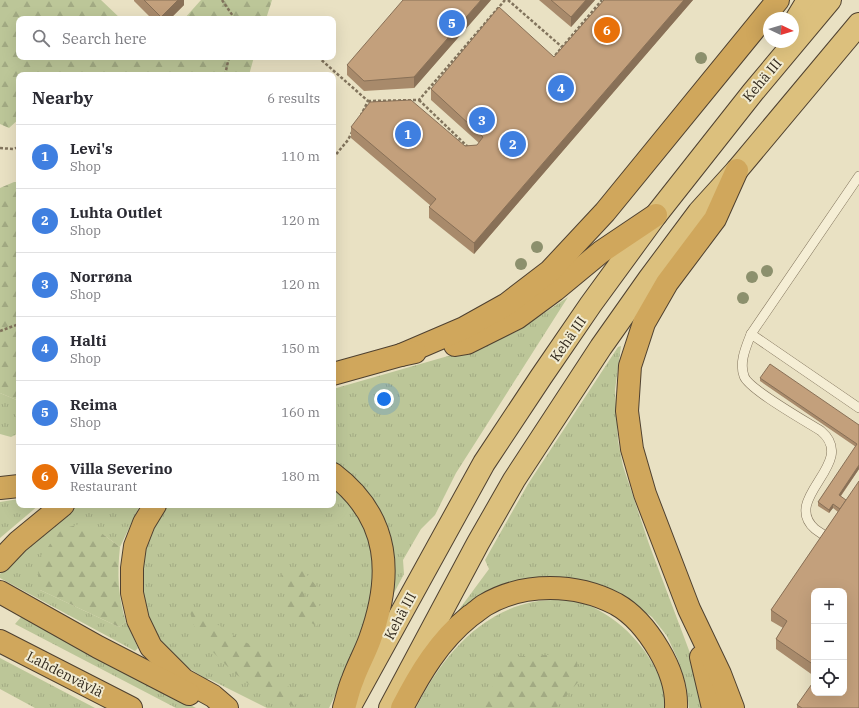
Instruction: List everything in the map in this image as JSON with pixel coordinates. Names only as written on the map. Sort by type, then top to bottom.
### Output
[{"type":"highway","points":[[401,355],[464,328],[507,304],[550,271],[605,212],[778,0]]},
{"type":"highway","points":[[799,15],[808,0]]},
{"type":"highway","name":"Kehä III","points":[[349,708],[484,463],[575,329],[656,215],[753,92],[830,0]]},
{"type":"highway","points":[[390,708],[474,549],[522,468],[601,347],[699,212],[737,170],[859,24]]},
{"type":"highway","points":[[753,92],[779,48]]},
{"type":"highway","points":[[733,708],[720,674],[689,609],[645,494],[632,448],[627,411],[630,366],[644,323],[668,283],[716,219],[737,170]]},
{"type":"highway","points":[[336,373],[401,355],[467,343],[517,318],[555,290],[601,252],[656,215]]},
{"type":"highway","points":[[336,477],[355,494],[366,508],[373,522],[383,552],[384,577],[381,601],[370,638],[352,680],[344,708]]},
{"type":"highway","points":[[0,488],[16,486]]},
{"type":"highway","points":[[0,561],[18,542],[59,508]]},
{"type":"highway","points":[[153,508],[144,523],[135,546],[132,568],[132,593],[138,620],[151,647],[184,680],[213,696],[227,708]]},
{"type":"highway","points":[[402,708],[418,677],[440,644],[464,621],[485,605],[512,594],[538,588],[566,589],[594,595],[617,605],[636,619],[652,638],[664,659],[673,681],[676,708]]},
{"type":"highway","points":[[0,592],[98,647],[216,708]]},
{"type":"highway","points":[[689,609],[713,708]]},
{"type":"highway","name":"Lahdenväylä","points":[[0,641],[131,708]]},
{"type":"lane","points":[[828,538],[814,529],[809,521],[807,504],[810,495],[832,461],[833,450],[828,436],[753,388],[744,376],[743,356],[751,334],[859,176]]},
{"type":"lane","points":[[751,334],[859,408]]},
{"type":"path","points":[[222,0],[233,16]]},
{"type":"path","points":[[419,100],[505,0]]},
{"type":"path","points":[[508,0],[562,47]]},
{"type":"path","points":[[549,63],[602,0]]},
{"type":"path","points":[[226,72],[228,60]]},
{"type":"path","points":[[321,60],[335,72]]},
{"type":"path","points":[[336,73],[368,101],[419,100],[472,151]]},
{"type":"path","points":[[358,121],[368,101]]},
{"type":"path","points":[[336,154],[348,140],[354,127]]},
{"type":"path","points":[[0,148],[13,150],[16,148]]},
{"type":"path","points":[[0,331],[16,325]]},
{"type":"green space","points":[[0,0],[101,0],[118,16],[16,16],[16,60],[253,60],[250,72],[16,72],[16,122],[9,128],[0,124]]},
{"type":"green space","points":[[201,0],[272,0],[267,16],[187,16]]},
{"type":"green space","points":[[16,182],[16,400],[0,393],[0,188]]},
{"type":"green space","points":[[568,297],[456,473],[435,515],[421,529],[403,560],[404,574],[394,593],[393,566],[340,466],[336,464],[336,388],[476,348],[516,332]]},
{"type":"green space","points":[[621,346],[615,390],[618,441],[623,466],[649,544],[690,653],[705,708],[689,708],[686,685],[678,660],[667,636],[652,617],[618,593],[486,594],[458,611],[489,569],[485,560],[528,484],[618,347]]},
{"type":"green space","points":[[0,393],[16,400],[16,434],[11,437],[0,434]]},
{"type":"green space","points":[[336,489],[357,511],[369,536],[374,568],[367,622],[329,708],[267,708],[209,679],[206,679],[174,656],[157,634],[151,622],[144,596],[142,570],[146,544],[163,508],[336,508]]},
{"type":"green space","points":[[16,499],[16,508],[35,508],[0,538],[0,502]]},
{"type":"green space","points":[[71,508],[139,508],[120,547],[104,535],[40,590],[119,627],[126,622],[138,648],[135,651],[0,578],[0,574],[17,555],[55,520]]},
{"type":"green space","points":[[83,523],[104,535],[120,547],[119,585],[121,603],[126,622],[119,627],[40,590],[37,561],[62,529]]},
{"type":"green space","points":[[301,568],[319,589],[312,588],[304,592],[305,602],[316,601],[322,609],[317,626],[304,619],[295,620],[284,611],[284,601],[288,585],[281,575],[289,569]]},
{"type":"green space","points":[[561,600],[585,604],[600,611],[612,618],[632,636],[649,657],[661,681],[666,708],[416,708],[426,690],[449,656],[462,641],[494,616],[536,601]]},
{"type":"green space","points":[[189,609],[220,626],[242,641],[267,651],[281,682],[305,697],[293,706],[256,690],[232,671],[209,648],[194,626]]},
{"type":"green space","points":[[21,617],[196,708],[176,708],[15,624]]},
{"type":"green space","points":[[548,655],[577,661],[579,681],[556,708],[472,708],[486,699],[508,657]]},
{"type":"green space","points":[[0,658],[95,708],[35,708],[0,689]]},
{"type":"building","points":[[144,0],[178,0],[162,16],[160,16]]},
{"type":"building","points":[[403,0],[481,0],[414,77],[364,81],[347,65]]},
{"type":"building","points":[[551,0],[586,0],[571,17]]},
{"type":"building","points":[[604,0],[684,0],[474,243],[429,207],[436,199],[351,127],[370,102],[411,100],[465,146],[477,145],[483,137],[431,89],[499,7],[554,57]]},
{"type":"building","points":[[770,364],[859,425],[859,465],[839,495],[846,500],[840,509],[833,504],[829,510],[818,502],[857,444],[760,378]]},
{"type":"building","points":[[859,481],[859,708],[802,708],[797,705],[811,685],[811,696],[847,696],[847,588],[811,588],[811,663],[776,639],[787,621],[771,610]]},
{"type":"place","name":"Reima","points":[[452,23]]},
{"type":"place","name":"Villa Severino","points":[[607,30]]},
{"type":"place","name":"Halti","points":[[561,88]]},
{"type":"place","name":"Norrøna","points":[[482,120]]},
{"type":"place","name":"Levi's","points":[[408,134]]},
{"type":"place","name":"Luhta Outlet","points":[[513,144]]}]
